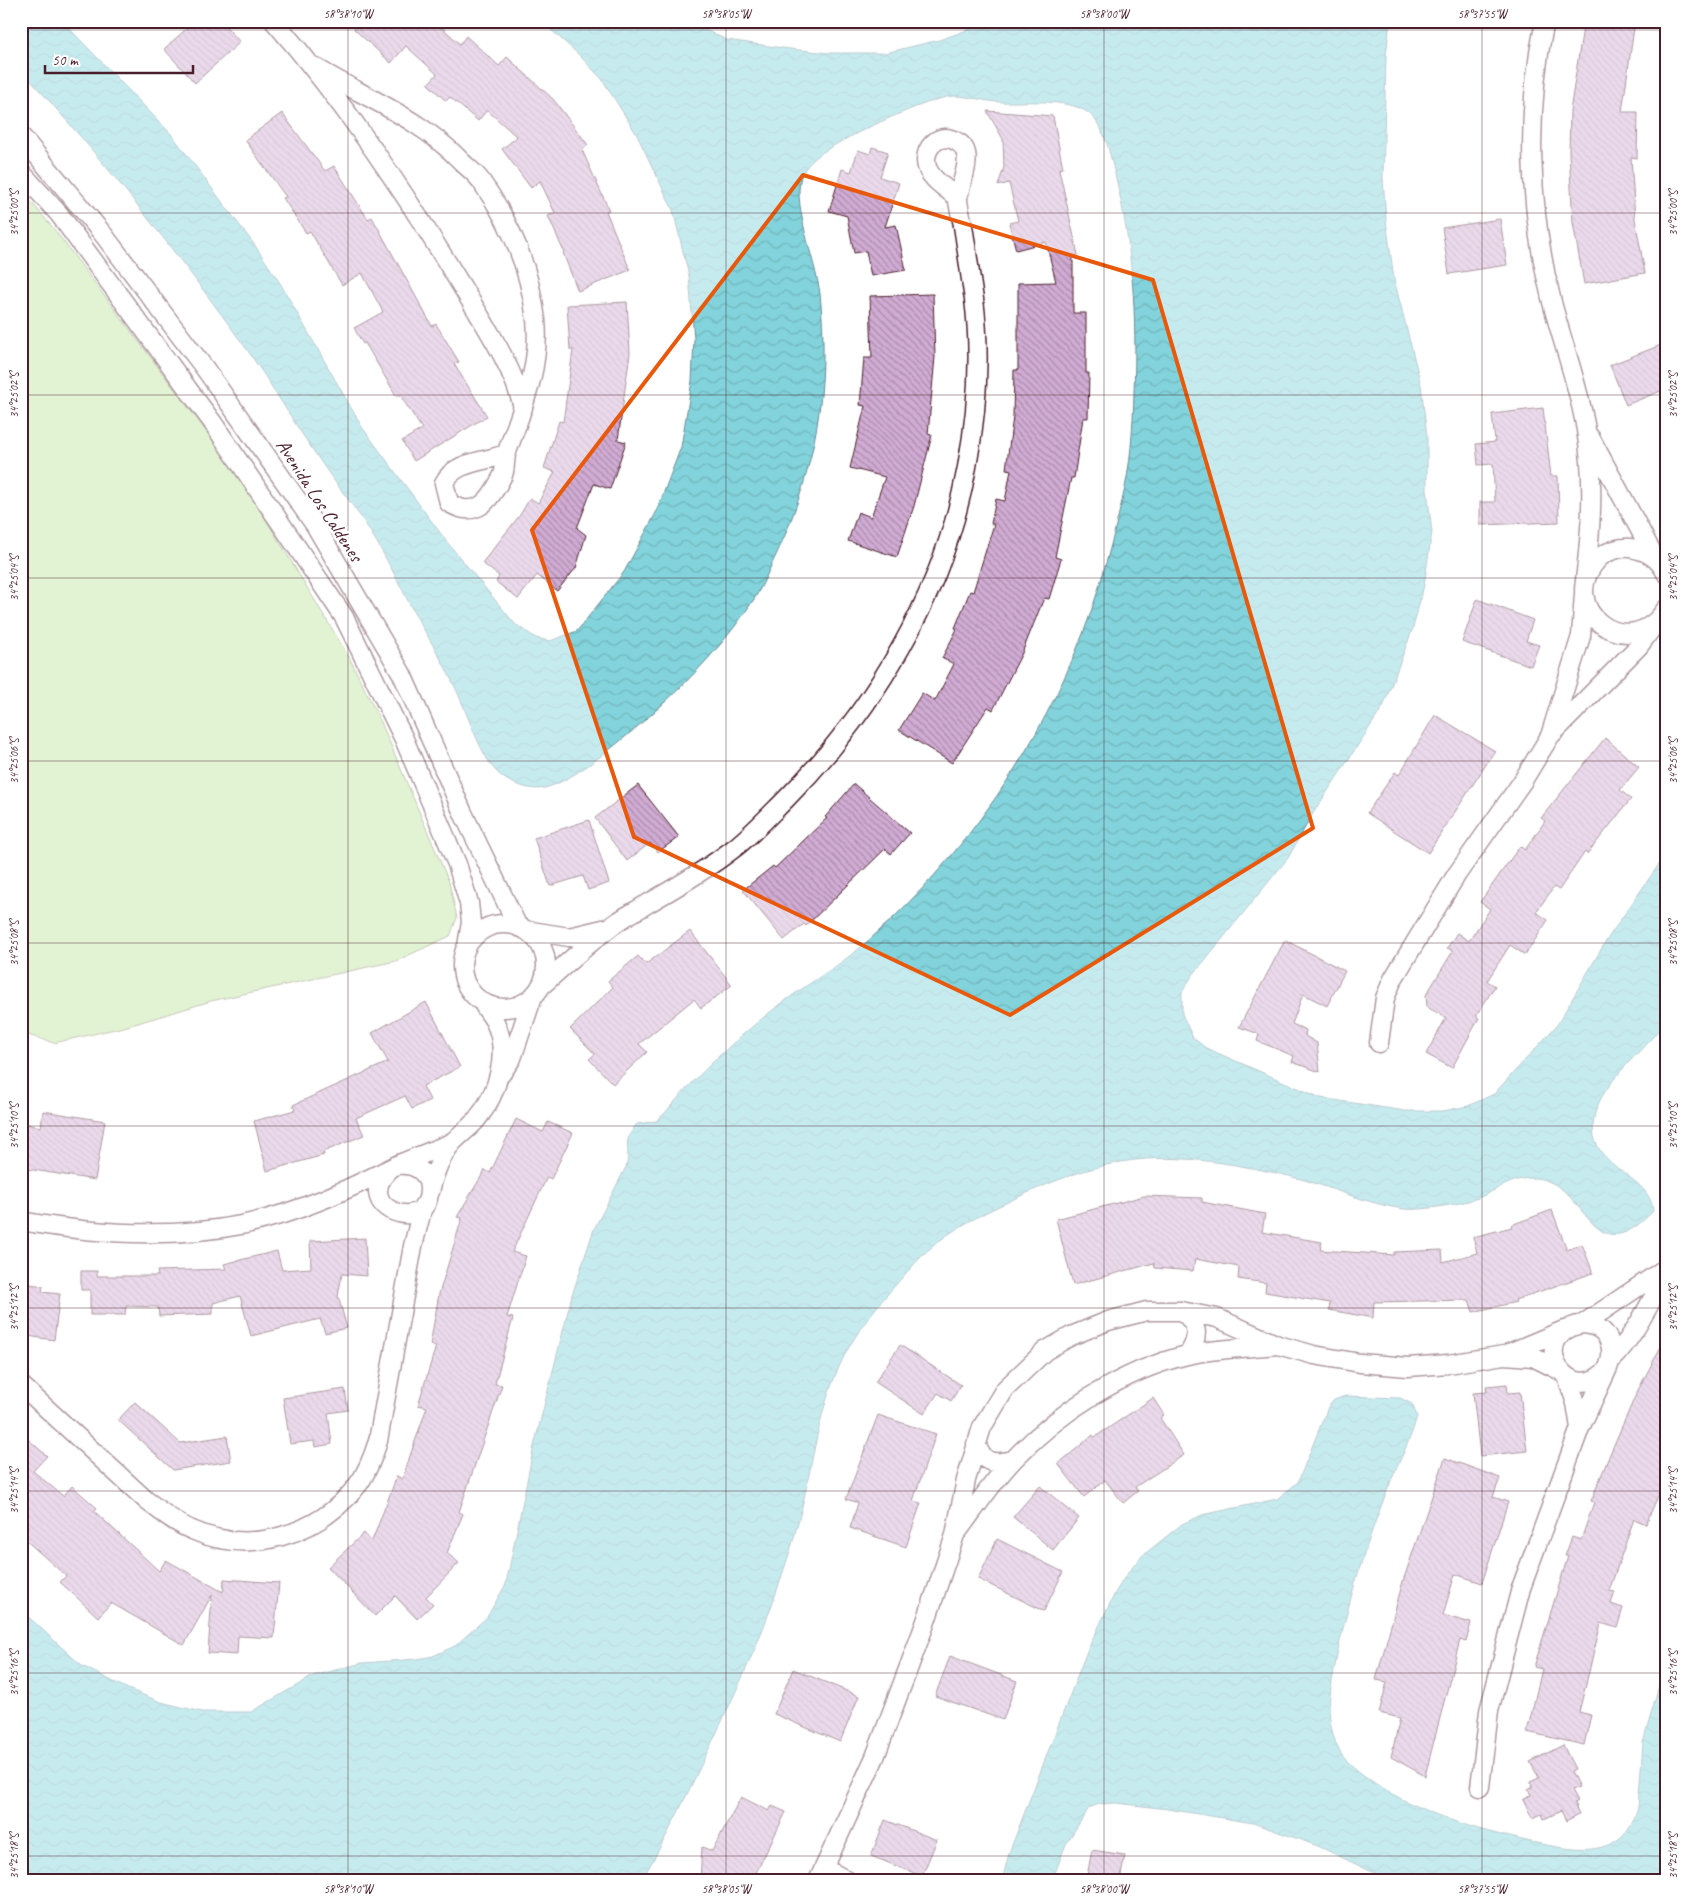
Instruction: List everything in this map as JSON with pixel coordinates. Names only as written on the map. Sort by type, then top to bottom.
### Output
[{"type":"street","points":[[274,21],[313,66],[359,129],[427,229],[512,375],[522,408]]},
{"type":"street","points":[[1545,21],[1535,79],[1533,138],[1535,203],[1552,302],[1586,430],[1592,476],[1592,519],[1584,587],[1581,636],[1550,736]]},
{"type":"street","points":[[313,66],[346,86],[411,119],[446,145],[482,181],[501,211],[520,250],[531,286],[536,322],[536,355],[531,385],[506,454]]},
{"type":"street","name":"Avenida Los Caldenes","points":[[21,136],[104,234],[206,370],[315,524],[402,674],[463,813],[522,929]]},
{"type":"street","points":[[21,172],[59,214],[214,423],[344,617],[404,739],[457,864],[469,903],[471,922],[462,964],[465,983],[472,994],[482,1002],[495,1007],[509,1008],[522,1004],[610,927],[691,878],[738,845],[773,812],[841,740],[866,707],[909,631],[931,585],[944,549],[966,470],[973,431],[977,342],[974,301],[958,198]]},
{"type":"street","points":[[1586,430],[1654,556],[1666,573]]},
{"type":"street","points":[[1654,556],[1641,550],[1627,548],[1613,550],[1600,557],[1591,567],[1584,587],[1587,608],[1595,620],[1606,628],[1620,633],[1634,633],[1648,628],[1662,614]]},
{"type":"street","points":[[1378,1043],[1385,998],[1393,979],[1458,874],[1522,782],[1550,736],[1639,646],[1662,614]]},
{"type":"street","points":[[467,946],[484,929],[507,924],[522,929],[569,937],[610,927]]},
{"type":"street","points":[[498,1078],[512,1058],[537,991],[545,975],[542,949],[535,938],[522,929]]},
{"type":"street","points":[[21,1385],[170,1518],[192,1530],[230,1540],[263,1540],[285,1536],[324,1518],[358,1485],[371,1463],[378,1441],[413,1246],[434,1173],[452,1143],[477,1119],[494,1094],[498,1078],[501,1042],[495,1022],[482,1002]]},
{"type":"street","points":[[21,1221],[93,1232],[191,1232],[241,1225],[276,1216],[347,1190],[393,1167],[452,1143]]},
{"type":"street","points":[[347,1190],[372,1199],[394,1213],[412,1214],[426,1200],[429,1186],[421,1171],[405,1164],[393,1167],[380,1182],[378,1190],[380,1199],[394,1213],[403,1221],[413,1246]]},
{"type":"street","points":[[1504,1356],[1564,1330],[1583,1324],[1666,1268]]},
{"type":"street","points":[[848,1881],[821,1874],[874,1757],[926,1624],[955,1536],[976,1444],[982,1427],[1005,1389],[1045,1350],[1071,1336],[1108,1321],[1147,1311],[1181,1311],[1216,1318],[1278,1345],[1351,1361],[1408,1367],[1448,1364],[1504,1356],[1533,1357],[1576,1381],[1594,1380],[1610,1364],[1636,1328],[1666,1274]]},
{"type":"street","points":[[1181,1311],[1194,1324],[1196,1333],[1196,1343],[1188,1355]]},
{"type":"street","points":[[1480,1787],[1488,1711],[1521,1588],[1580,1428],[1610,1364],[1610,1343],[1606,1335],[1600,1329],[1583,1324]]},
{"type":"street","points":[[1564,1330],[1555,1345],[1555,1362],[1563,1373],[1576,1403],[1580,1428]]},
{"type":"street","points":[[955,1536],[1013,1460],[1048,1427],[1083,1402],[1119,1381],[1154,1365],[1188,1355],[1278,1345]]},
{"type":"street","points":[[976,1444],[980,1455],[985,1459],[996,1463],[1013,1460]]},
{"type":"highlighted area","points":[[803,175],[1153,280],[1313,828],[1010,1015],[634,837],[532,530]]},
{"type":"green space","points":[[21,190],[54,229],[213,440],[265,518],[349,657],[381,722],[449,882],[457,918],[450,936],[396,961],[211,1001],[128,1026],[54,1043],[28,1035],[21,1028]]},
{"type":"water","points":[[21,21],[62,21],[172,135],[256,247],[280,283],[362,427],[447,542],[515,624],[536,638],[550,641],[577,631],[624,572],[656,513],[681,447],[692,381],[694,339],[689,276],[673,210],[637,135],[602,79],[577,53],[541,21],[685,21],[727,40],[830,53],[885,53],[939,40],[993,21],[1390,21],[1386,56],[1383,178],[1386,220],[1394,279],[1421,385],[1427,437],[1427,490],[1432,532],[1424,585],[1413,628],[1383,707],[1312,815],[1288,858],[1192,976],[1182,992],[1182,1014],[1193,1038],[1206,1048],[1321,1098],[1405,1111],[1443,1111],[1468,1106],[1494,1094],[1557,1025],[1606,941],[1666,854],[1666,1021],[1622,1070],[1601,1098],[1595,1112],[1593,1127],[1595,1141],[1602,1153],[1611,1163],[1643,1189],[1650,1199],[1653,1211],[1632,1229],[1615,1235],[1602,1231],[1590,1221],[1567,1194],[1552,1183],[1534,1178],[1511,1182],[1478,1198],[1462,1203],[1430,1208],[1404,1209],[1361,1199],[1289,1176],[1200,1160],[1133,1160],[1096,1167],[1054,1182],[978,1217],[957,1229],[928,1250],[885,1297],[864,1324],[846,1352],[825,1405],[795,1534],[764,1627],[741,1681],[689,1790],[641,1881],[21,1881],[21,1610],[82,1666],[128,1689],[161,1702],[202,1712],[251,1712],[313,1676],[362,1663],[433,1656],[455,1646],[487,1617],[506,1584],[534,1446],[572,1295],[594,1229],[626,1167],[628,1141],[632,1131],[637,1124],[656,1121],[732,1044],[787,999],[855,952],[923,888],[984,815],[1035,735],[1057,693],[1076,651],[1096,596],[1113,539],[1125,488],[1134,406],[1135,336],[1130,255],[1115,174],[1107,143],[1101,129],[1092,116],[1084,110],[1061,103],[995,102],[954,96],[942,98],[904,112],[859,132],[823,152],[803,172],[799,197],[820,294],[823,328],[821,394],[817,426],[802,490],[777,553],[756,596],[734,628],[709,658],[667,700],[613,747],[564,781],[549,787],[536,789],[525,787],[503,777],[489,762],[450,676],[377,543],[363,520],[308,443],[248,351],[139,207],[81,137],[21,70]]},
{"type":"water","points":[[1345,1396],[1400,1398],[1412,1404],[1417,1416],[1373,1527],[1347,1612],[1337,1655],[1329,1708],[1331,1726],[1339,1751],[1349,1763],[1369,1779],[1391,1793],[1439,1816],[1516,1839],[1562,1848],[1591,1849],[1606,1846],[1624,1834],[1632,1823],[1638,1808],[1643,1743],[1666,1659],[1666,1881],[1391,1881],[1318,1846],[1253,1823],[1168,1809],[1116,1803],[1099,1804],[1089,1808],[1066,1844],[1052,1881],[1002,1881],[1009,1853],[1087,1651],[1115,1593],[1126,1575],[1142,1556],[1182,1524],[1202,1515],[1277,1499],[1298,1482],[1328,1407],[1334,1400]]},
{"type":"building","points":[[195,21],[221,21],[240,42],[195,83],[164,49]]},
{"type":"building","points":[[361,21],[435,21],[460,44],[466,36],[499,66],[507,57],[553,99],[588,145],[582,150],[609,210],[606,211],[630,270],[578,291],[548,216],[555,213],[540,181],[531,188],[502,149],[517,137],[487,110],[478,121],[450,97],[446,101],[428,84],[437,74],[406,46],[391,63],[354,29]]},
{"type":"building","points":[[1584,21],[1635,21],[1622,112],[1638,112],[1637,158],[1631,157],[1635,219],[1645,273],[1584,284],[1573,223],[1569,153],[1570,111]]},
{"type":"building","points":[[987,111],[1053,116],[1063,168],[1059,169],[1078,255],[1073,256],[1073,313],[1086,313],[1086,373],[1089,373],[1088,418],[1083,418],[1074,478],[1071,478],[1055,557],[1061,559],[1049,599],[1044,598],[1022,653],[993,710],[988,707],[952,763],[899,730],[922,693],[935,701],[954,664],[942,658],[957,629],[955,628],[970,591],[973,592],[994,524],[991,524],[996,499],[1005,501],[1011,470],[1006,469],[1013,417],[1014,370],[1018,370],[1018,283],[1056,282],[1046,242],[1016,250],[1009,223],[1018,221],[1009,183],[998,186],[1004,167],[1003,139]]},
{"type":"building","points":[[282,113],[325,171],[334,166],[368,219],[372,217],[432,326],[436,324],[459,362],[454,364],[487,416],[414,461],[402,441],[422,429],[400,395],[397,397],[354,328],[383,312],[362,273],[342,285],[310,231],[306,233],[283,198],[286,197],[245,140]]},
{"type":"building","points":[[872,147],[888,152],[880,177],[899,183],[885,227],[896,225],[906,270],[871,276],[866,251],[854,253],[847,216],[829,211],[842,169],[851,172],[858,150],[870,154]]},
{"type":"building","points":[[1500,219],[1507,265],[1449,274],[1442,228]]},
{"type":"building","points":[[933,294],[935,357],[928,434],[932,435],[914,506],[897,557],[848,541],[858,512],[871,517],[885,477],[850,468],[865,406],[860,405],[864,358],[872,358],[870,296]]},
{"type":"building","points":[[627,302],[630,353],[618,440],[626,442],[610,489],[594,484],[577,528],[586,535],[576,568],[557,591],[537,575],[518,599],[496,582],[499,576],[482,563],[520,515],[530,498],[538,503],[555,472],[544,468],[559,421],[563,422],[573,350],[570,350],[567,305]]},
{"type":"building","points":[[1666,343],[1666,389],[1626,405],[1610,365]]},
{"type":"building","points":[[1543,408],[1551,476],[1558,476],[1559,522],[1480,525],[1480,502],[1495,502],[1493,464],[1478,465],[1476,444],[1495,442],[1492,414]]},
{"type":"building","points":[[1477,599],[1533,620],[1526,641],[1539,645],[1531,666],[1462,642]]},
{"type":"building","points":[[1435,715],[1495,751],[1428,853],[1367,813],[1395,772],[1399,775]]},
{"type":"building","points":[[1605,738],[1639,767],[1620,790],[1631,799],[1587,854],[1585,852],[1559,890],[1554,887],[1536,912],[1548,920],[1525,955],[1510,945],[1487,981],[1495,986],[1476,1016],[1479,1018],[1452,1068],[1426,1054],[1446,1018],[1427,1007],[1426,995],[1453,951],[1447,948],[1457,933],[1469,941],[1490,909],[1480,902],[1520,846],[1525,850],[1545,821],[1541,818]]},
{"type":"building","points":[[854,784],[910,833],[891,854],[885,849],[806,926],[804,924],[784,940],[743,890],[773,866],[775,868],[827,818],[825,817]]},
{"type":"building","points":[[638,785],[679,837],[658,852],[650,843],[627,861],[595,818]]},
{"type":"building","points":[[589,820],[609,883],[588,890],[583,876],[550,886],[534,838]]},
{"type":"building","points":[[690,931],[732,985],[701,1008],[694,999],[639,1044],[647,1052],[613,1084],[589,1059],[595,1054],[570,1029],[613,987],[608,981],[638,956],[646,964]]},
{"type":"building","points":[[1285,940],[1345,971],[1327,1006],[1303,994],[1292,1024],[1306,1030],[1305,1036],[1317,1043],[1320,1072],[1292,1062],[1294,1056],[1257,1041],[1259,1034],[1239,1027]]},
{"type":"building","points":[[426,1002],[460,1067],[423,1086],[430,1100],[412,1109],[405,1096],[356,1118],[364,1135],[323,1152],[324,1155],[267,1171],[254,1121],[295,1110],[293,1105],[388,1062],[372,1033]]},
{"type":"building","points":[[43,1111],[105,1121],[95,1180],[21,1168],[21,1123],[41,1127]]},
{"type":"building","points":[[516,1119],[543,1132],[548,1122],[573,1133],[551,1179],[547,1177],[512,1252],[526,1256],[507,1317],[513,1318],[495,1384],[502,1385],[459,1512],[463,1514],[447,1553],[459,1563],[426,1597],[433,1604],[417,1619],[395,1596],[375,1616],[328,1567],[364,1533],[372,1541],[397,1476],[402,1479],[427,1407],[418,1405],[436,1346],[430,1345],[439,1294],[462,1218],[457,1217],[485,1170],[490,1173]]},
{"type":"building","points":[[1144,1196],[1202,1198],[1202,1202],[1265,1214],[1262,1232],[1322,1242],[1320,1250],[1394,1255],[1394,1252],[1442,1250],[1443,1262],[1477,1253],[1473,1237],[1512,1227],[1511,1225],[1552,1210],[1567,1250],[1582,1244],[1593,1273],[1515,1300],[1516,1302],[1473,1312],[1469,1300],[1374,1302],[1373,1318],[1329,1310],[1330,1303],[1265,1292],[1266,1283],[1238,1279],[1239,1267],[1195,1259],[1193,1271],[1155,1268],[1154,1263],[1073,1285],[1056,1219]]},
{"type":"building","points":[[365,1238],[367,1276],[342,1274],[338,1296],[347,1328],[325,1333],[320,1319],[251,1336],[240,1296],[213,1303],[213,1314],[159,1316],[158,1307],[126,1306],[125,1315],[90,1315],[90,1290],[81,1290],[81,1271],[97,1271],[97,1276],[158,1276],[157,1271],[226,1269],[224,1264],[277,1251],[282,1270],[311,1268],[310,1241]]},
{"type":"building","points":[[24,1283],[43,1286],[42,1292],[60,1294],[54,1340],[21,1335],[21,1291]]},
{"type":"building","points":[[1666,1337],[1666,1477],[1646,1524],[1634,1519],[1609,1591],[1615,1592],[1611,1604],[1623,1608],[1617,1628],[1601,1623],[1579,1712],[1591,1715],[1584,1745],[1527,1732],[1542,1669],[1534,1667],[1568,1556],[1565,1556],[1572,1537],[1581,1540],[1594,1502],[1591,1501],[1610,1454],[1637,1392]]},
{"type":"building","points":[[900,1345],[961,1385],[951,1401],[938,1393],[924,1414],[875,1382]]},
{"type":"building","points":[[1507,1384],[1508,1393],[1520,1392],[1527,1451],[1480,1456],[1473,1393],[1487,1392],[1486,1386]]},
{"type":"building","points":[[345,1389],[348,1410],[328,1413],[332,1444],[315,1447],[314,1441],[290,1444],[283,1398]]},
{"type":"building","points":[[1153,1398],[1164,1415],[1160,1418],[1184,1455],[1135,1487],[1138,1491],[1123,1503],[1105,1480],[1084,1497],[1058,1464],[1093,1435],[1095,1437]]},
{"type":"building","points":[[135,1402],[180,1443],[227,1436],[231,1461],[173,1470],[118,1420]]},
{"type":"building","points":[[878,1415],[936,1434],[913,1501],[921,1503],[906,1547],[850,1528],[858,1503],[846,1499]]},
{"type":"building","points":[[21,1433],[47,1456],[33,1471],[63,1496],[72,1486],[97,1508],[94,1511],[159,1571],[166,1560],[223,1592],[224,1579],[279,1583],[274,1638],[238,1636],[237,1655],[208,1653],[212,1595],[184,1645],[111,1603],[98,1617],[60,1582],[66,1576],[21,1536],[28,1526],[21,1520]]},
{"type":"building","points":[[1445,1458],[1500,1478],[1493,1497],[1508,1502],[1482,1583],[1455,1574],[1443,1615],[1471,1623],[1466,1642],[1460,1640],[1425,1776],[1391,1757],[1400,1718],[1379,1713],[1387,1682],[1376,1680],[1403,1581]]},
{"type":"building","points":[[1040,1486],[1079,1518],[1053,1550],[1013,1517]]},
{"type":"building","points":[[997,1539],[1063,1572],[1044,1611],[978,1579]]},
{"type":"building","points":[[950,1656],[1017,1681],[1003,1720],[935,1696]]},
{"type":"building","points":[[793,1669],[859,1696],[840,1742],[774,1714]]},
{"type":"building","points":[[1563,1745],[1575,1769],[1571,1771],[1579,1787],[1571,1790],[1577,1801],[1574,1803],[1579,1814],[1566,1821],[1561,1811],[1544,1819],[1542,1814],[1532,1818],[1523,1800],[1531,1795],[1528,1790],[1533,1787],[1530,1782],[1539,1778],[1530,1762]]},
{"type":"building","points":[[741,1797],[769,1811],[772,1806],[786,1812],[752,1881],[700,1881],[702,1847],[712,1851]]},
{"type":"building","points":[[885,1820],[937,1840],[922,1876],[871,1856]]},
{"type":"building","points":[[1092,1850],[1125,1855],[1120,1881],[1086,1881]]}]
